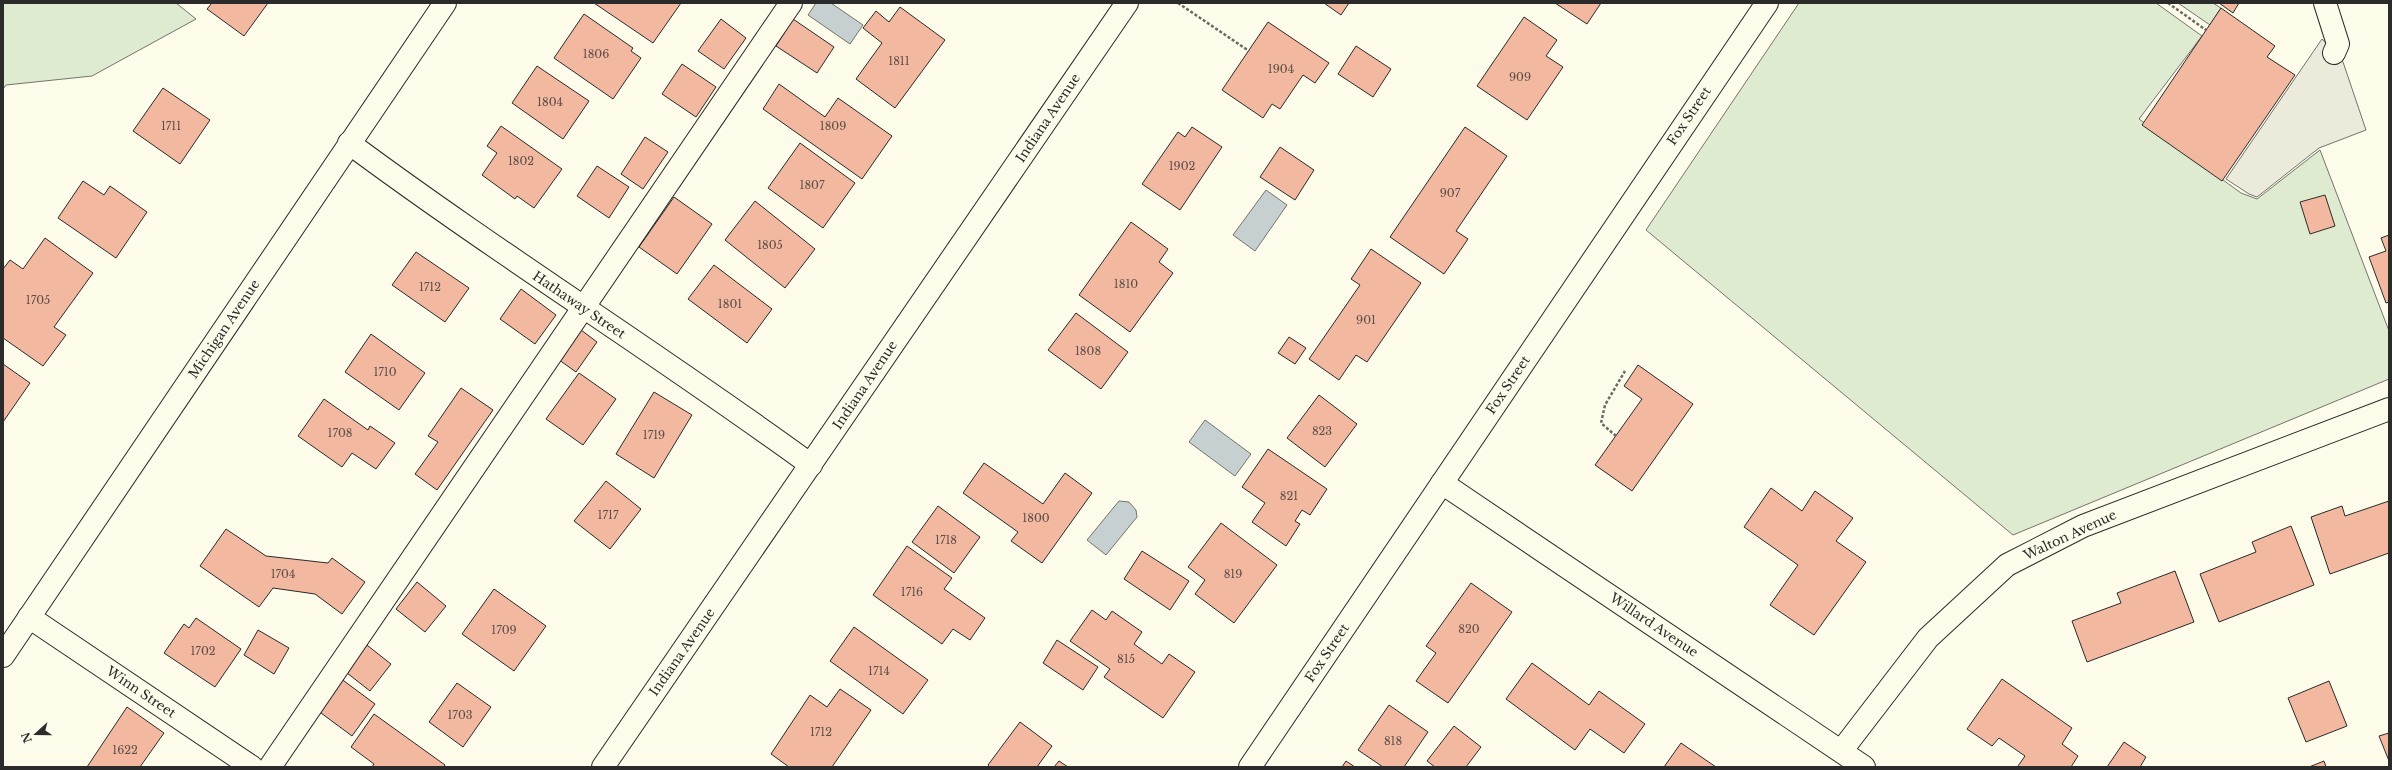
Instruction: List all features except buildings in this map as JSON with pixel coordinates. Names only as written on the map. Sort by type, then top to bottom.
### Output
[{"type":"street","name":"Michigan Avenue","points":[[3,656],[445,3]]},
{"type":"street","points":[[270,767],[791,3]]},
{"type":"street","name":"Indiana Avenue","points":[[603,767],[1127,3]]},
{"type":"street","name":"Fox Street","points":[[1250,767],[1767,3]]},
{"type":"street","points":[[2325,3],[2338,44],[2334,53]]},
{"type":"street","name":"Hathaway Street","points":[[349,143],[416,192],[753,422],[811,465]]},
{"type":"street","name":"Walton Avenue","points":[[1842,750],[1928,638],[2007,565],[2083,526],[2389,409]]},
{"type":"street","name":"Willard Avenue","points":[[1442,483],[1842,750],[1864,767]]},
{"type":"street","name":"Winn Street","points":[[29,617],[252,767]]},
{"type":"path","points":[[1178,3],[1249,51]]},
{"type":"path","points":[[2168,3],[2206,30]]},
{"type":"path","points":[[1616,436],[1601,423],[1605,405],[1625,371]]},
{"type":"green space","points":[[3,3],[176,3],[196,19],[92,76],[6,85],[3,89]]},
{"type":"green space","points":[[1799,3],[2156,3],[2202,36],[2139,119],[2241,193],[2257,199],[2320,150],[2389,331],[2389,379],[2013,535],[1646,230]]},
{"type":"green space","points":[[2178,3],[2213,3],[2221,8],[2210,25]]},
{"type":"shaded area","points":[[816,3],[831,3],[863,25],[850,44],[808,15]]},
{"type":"shaded area","points":[[2322,39],[2343,62],[2366,130],[2319,148],[2257,197],[2249,194],[2226,179]]},
{"type":"shaded area","points":[[1266,190],[1287,205],[1255,251],[1233,235]]},
{"type":"shaded area","points":[[1205,420],[1251,454],[1235,476],[1189,442]]},
{"type":"shaded area","points":[[1119,501],[1129,502],[1136,510],[1137,517],[1106,555],[1087,540]]}]
